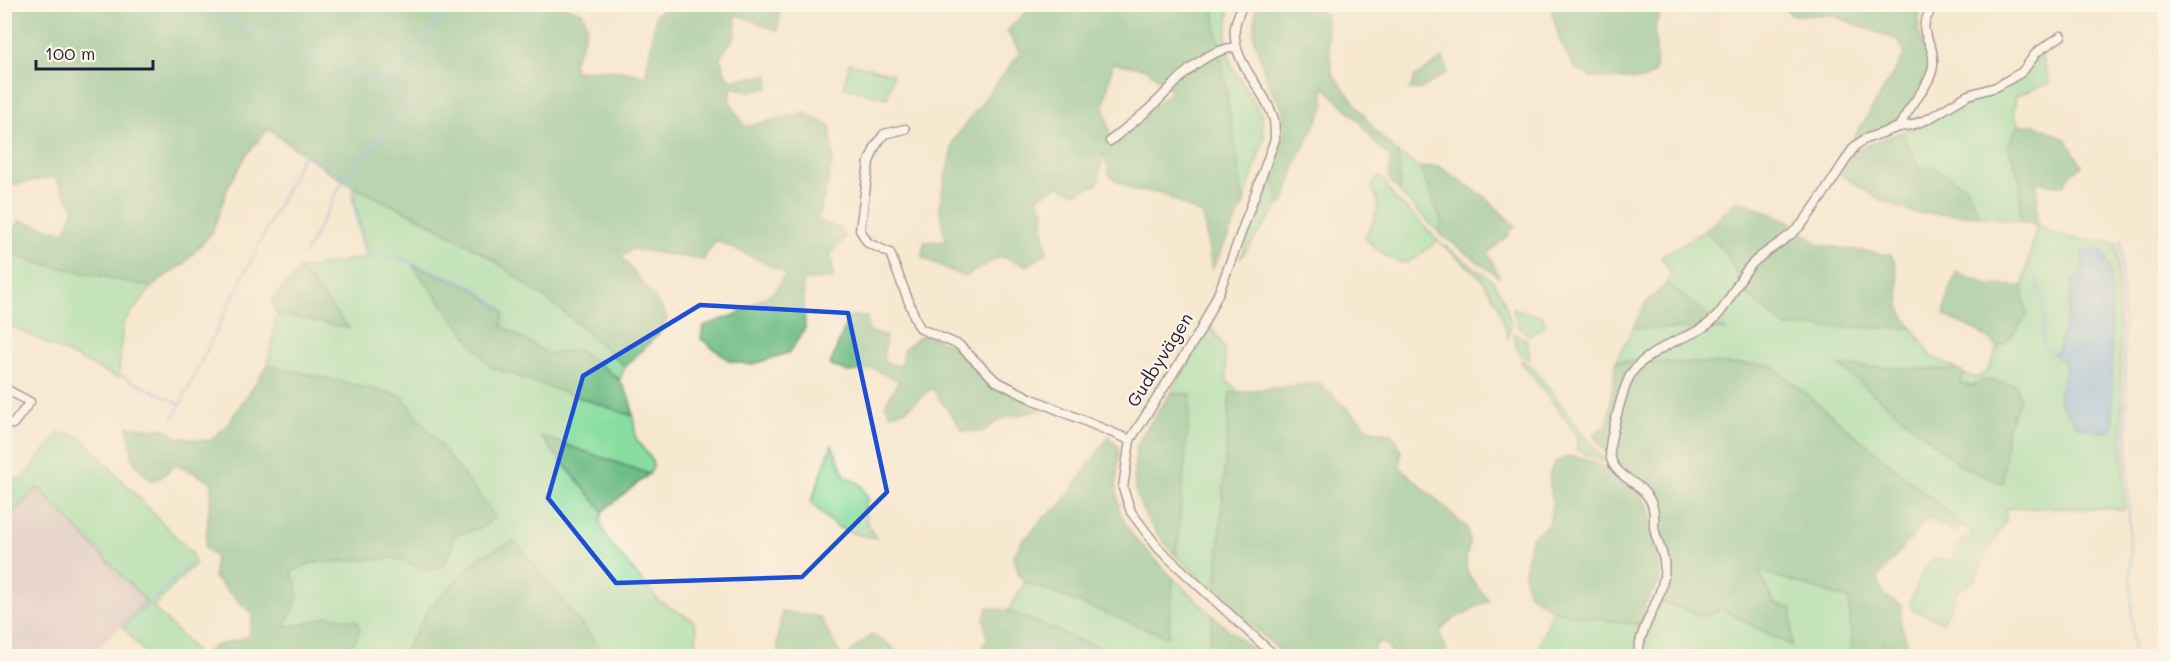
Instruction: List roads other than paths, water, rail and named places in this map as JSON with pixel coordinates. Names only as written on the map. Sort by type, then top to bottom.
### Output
[{"type":"street","points":[[1110,141],[1151,108],[1190,68],[1224,49],[1235,47],[1235,25],[1243,4]]},
{"type":"street","points":[[1899,126],[1934,68],[1933,54],[1923,27],[1935,4]]},
{"type":"street","points":[[1638,657],[1645,625],[1662,587],[1664,562],[1654,527],[1652,502],[1641,488],[1615,469],[1610,454],[1611,441],[1631,372],[1644,360],[1701,329],[1716,318],[1749,266],[1800,225],[1855,146],[1865,139],[1899,126],[1912,125],[1928,119],[1968,95],[1996,87],[2022,72],[2037,52],[2061,36]]},
{"type":"street","name":"Gudbyvägen","points":[[1235,47],[1270,108],[1275,123],[1275,139],[1219,292],[1199,333],[1130,440],[1123,488],[1131,512],[1159,549],[1275,657]]},
{"type":"street","points":[[905,129],[884,134],[875,147],[867,171],[860,230],[868,243],[890,253],[917,323],[921,328],[959,345],[996,381],[1030,398],[1130,440]]},
{"type":"street","points":[[4,388],[30,402],[13,424],[4,424]]},
{"type":"water","points":[[2088,249],[2103,252],[2108,261],[2110,279],[2113,427],[2109,431],[2100,432],[2079,427],[2061,404],[2058,393],[2066,368],[2064,362],[2052,353],[2058,351],[2069,309],[2072,282],[2082,272],[2083,253]]},
{"type":"waterway","points":[[192,4],[384,84],[454,4]]},
{"type":"waterway","points":[[305,254],[344,179],[408,103],[407,98],[384,84]]},
{"type":"waterway","points":[[173,419],[304,153],[353,185],[352,196],[363,249]]},
{"type":"waterway","points":[[2121,240],[2133,656]]},
{"type":"waterway","points":[[365,255],[392,256],[471,285],[503,309]]},
{"type":"waterway","points":[[2037,279],[2044,300],[2043,345],[2053,353]]},
{"type":"waterway","points":[[120,375],[180,404]]},
{"type":"waterway","points":[[126,627],[190,563]]}]
